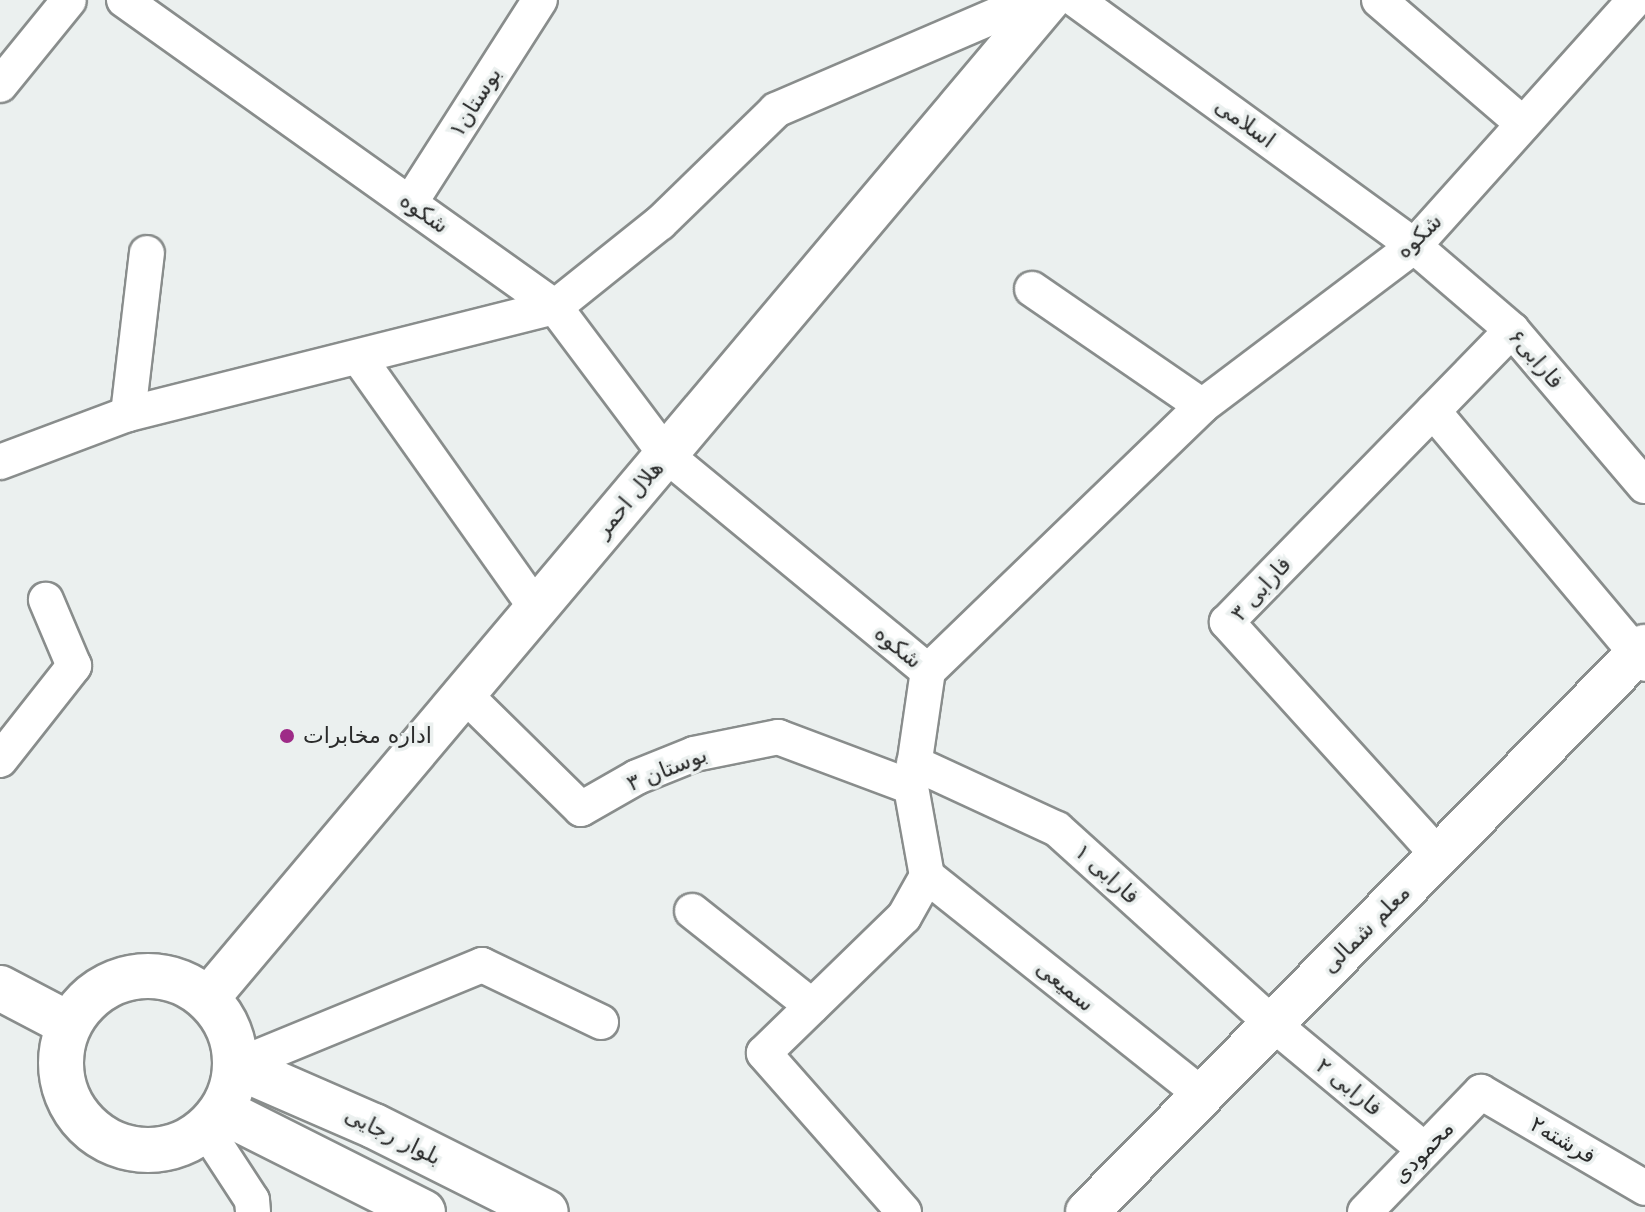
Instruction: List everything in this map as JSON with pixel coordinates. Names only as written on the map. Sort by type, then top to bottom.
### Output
[{"type":"main road","points":[[159,976],[208,998],[224,1018],[236,1066],[214,1120],[176,1146],[147,1150],[118,1145],[93,1131],[73,1108],[62,1081],[66,1036],[85,1002],[107,986],[133,977],[159,976]]},
{"type":"main road","points":[[0,988],[66,1036]]},
{"type":"main road","points":[[0,1016],[66,1036]]},
{"type":"main road","name":"بلوار رجایی","points":[[236,1066],[374,1126],[546,1212]]},
{"type":"main road","points":[[214,1120],[423,1212]]},
{"type":"street","points":[[0,85],[69,0]]},
{"type":"street","name":"شکوه","points":[[124,0],[555,307],[666,455],[928,671],[1202,406],[1414,246],[1635,0]]},
{"type":"street","name":"بوستان۱","points":[[410,203],[540,0]]},
{"type":"street","points":[[0,462],[128,414],[555,307],[660,223],[776,110],[1031,0]]},
{"type":"street","name":"هلال احمر","points":[[208,998],[1049,0]]},
{"type":"street","name":"اسلامی","points":[[1076,0],[1414,246]]},
{"type":"street","points":[[1379,0],[1523,124]]},
{"type":"street","name":"فارابی۶","points":[[1414,246],[1512,330],[1645,486]]},
{"type":"street","points":[[128,414],[147,253]]},
{"type":"street","points":[[1032,289],[1202,406]]},
{"type":"street","name":"فارابی ۳","points":[[1439,856],[1227,622],[1512,330]]},
{"type":"street","points":[[359,358],[537,609]]},
{"type":"street","points":[[1433,411],[1642,655]]},
{"type":"street","points":[[0,760],[74,666],[46,600]]},
{"type":"street","name":"معلم شمالی","points":[[1087,1212],[1642,655]]},
{"type":"street","points":[[904,1212],[764,1053],[904,917],[927,876],[912,775],[928,671]]},
{"type":"street","name":"بوستان ٣","points":[[464,694],[581,809],[637,777],[694,754],[778,737],[912,775]]},
{"type":"street","name":"فارابی ۱","points":[[912,775],[1057,829],[1273,1024]]},
{"type":"street","name":"سمیعی","points":[[927,876],[1202,1095]]},
{"type":"street","points":[[692,911],[812,1006]]},
{"type":"street","points":[[236,1066],[482,965],[601,1022]]},
{"type":"street","name":"فارابی ۲","points":[[1273,1024],[1425,1150]]},
{"type":"street","name":"محمودی","points":[[1365,1212],[1481,1092]]},
{"type":"street","name":"فرشته۲","points":[[1481,1092],[1645,1188]]},
{"type":"street","points":[[214,1120],[252,1200],[253,1212]]},
{"type":"place","name":"اداره مخابرات","points":[[287,736]]}]
